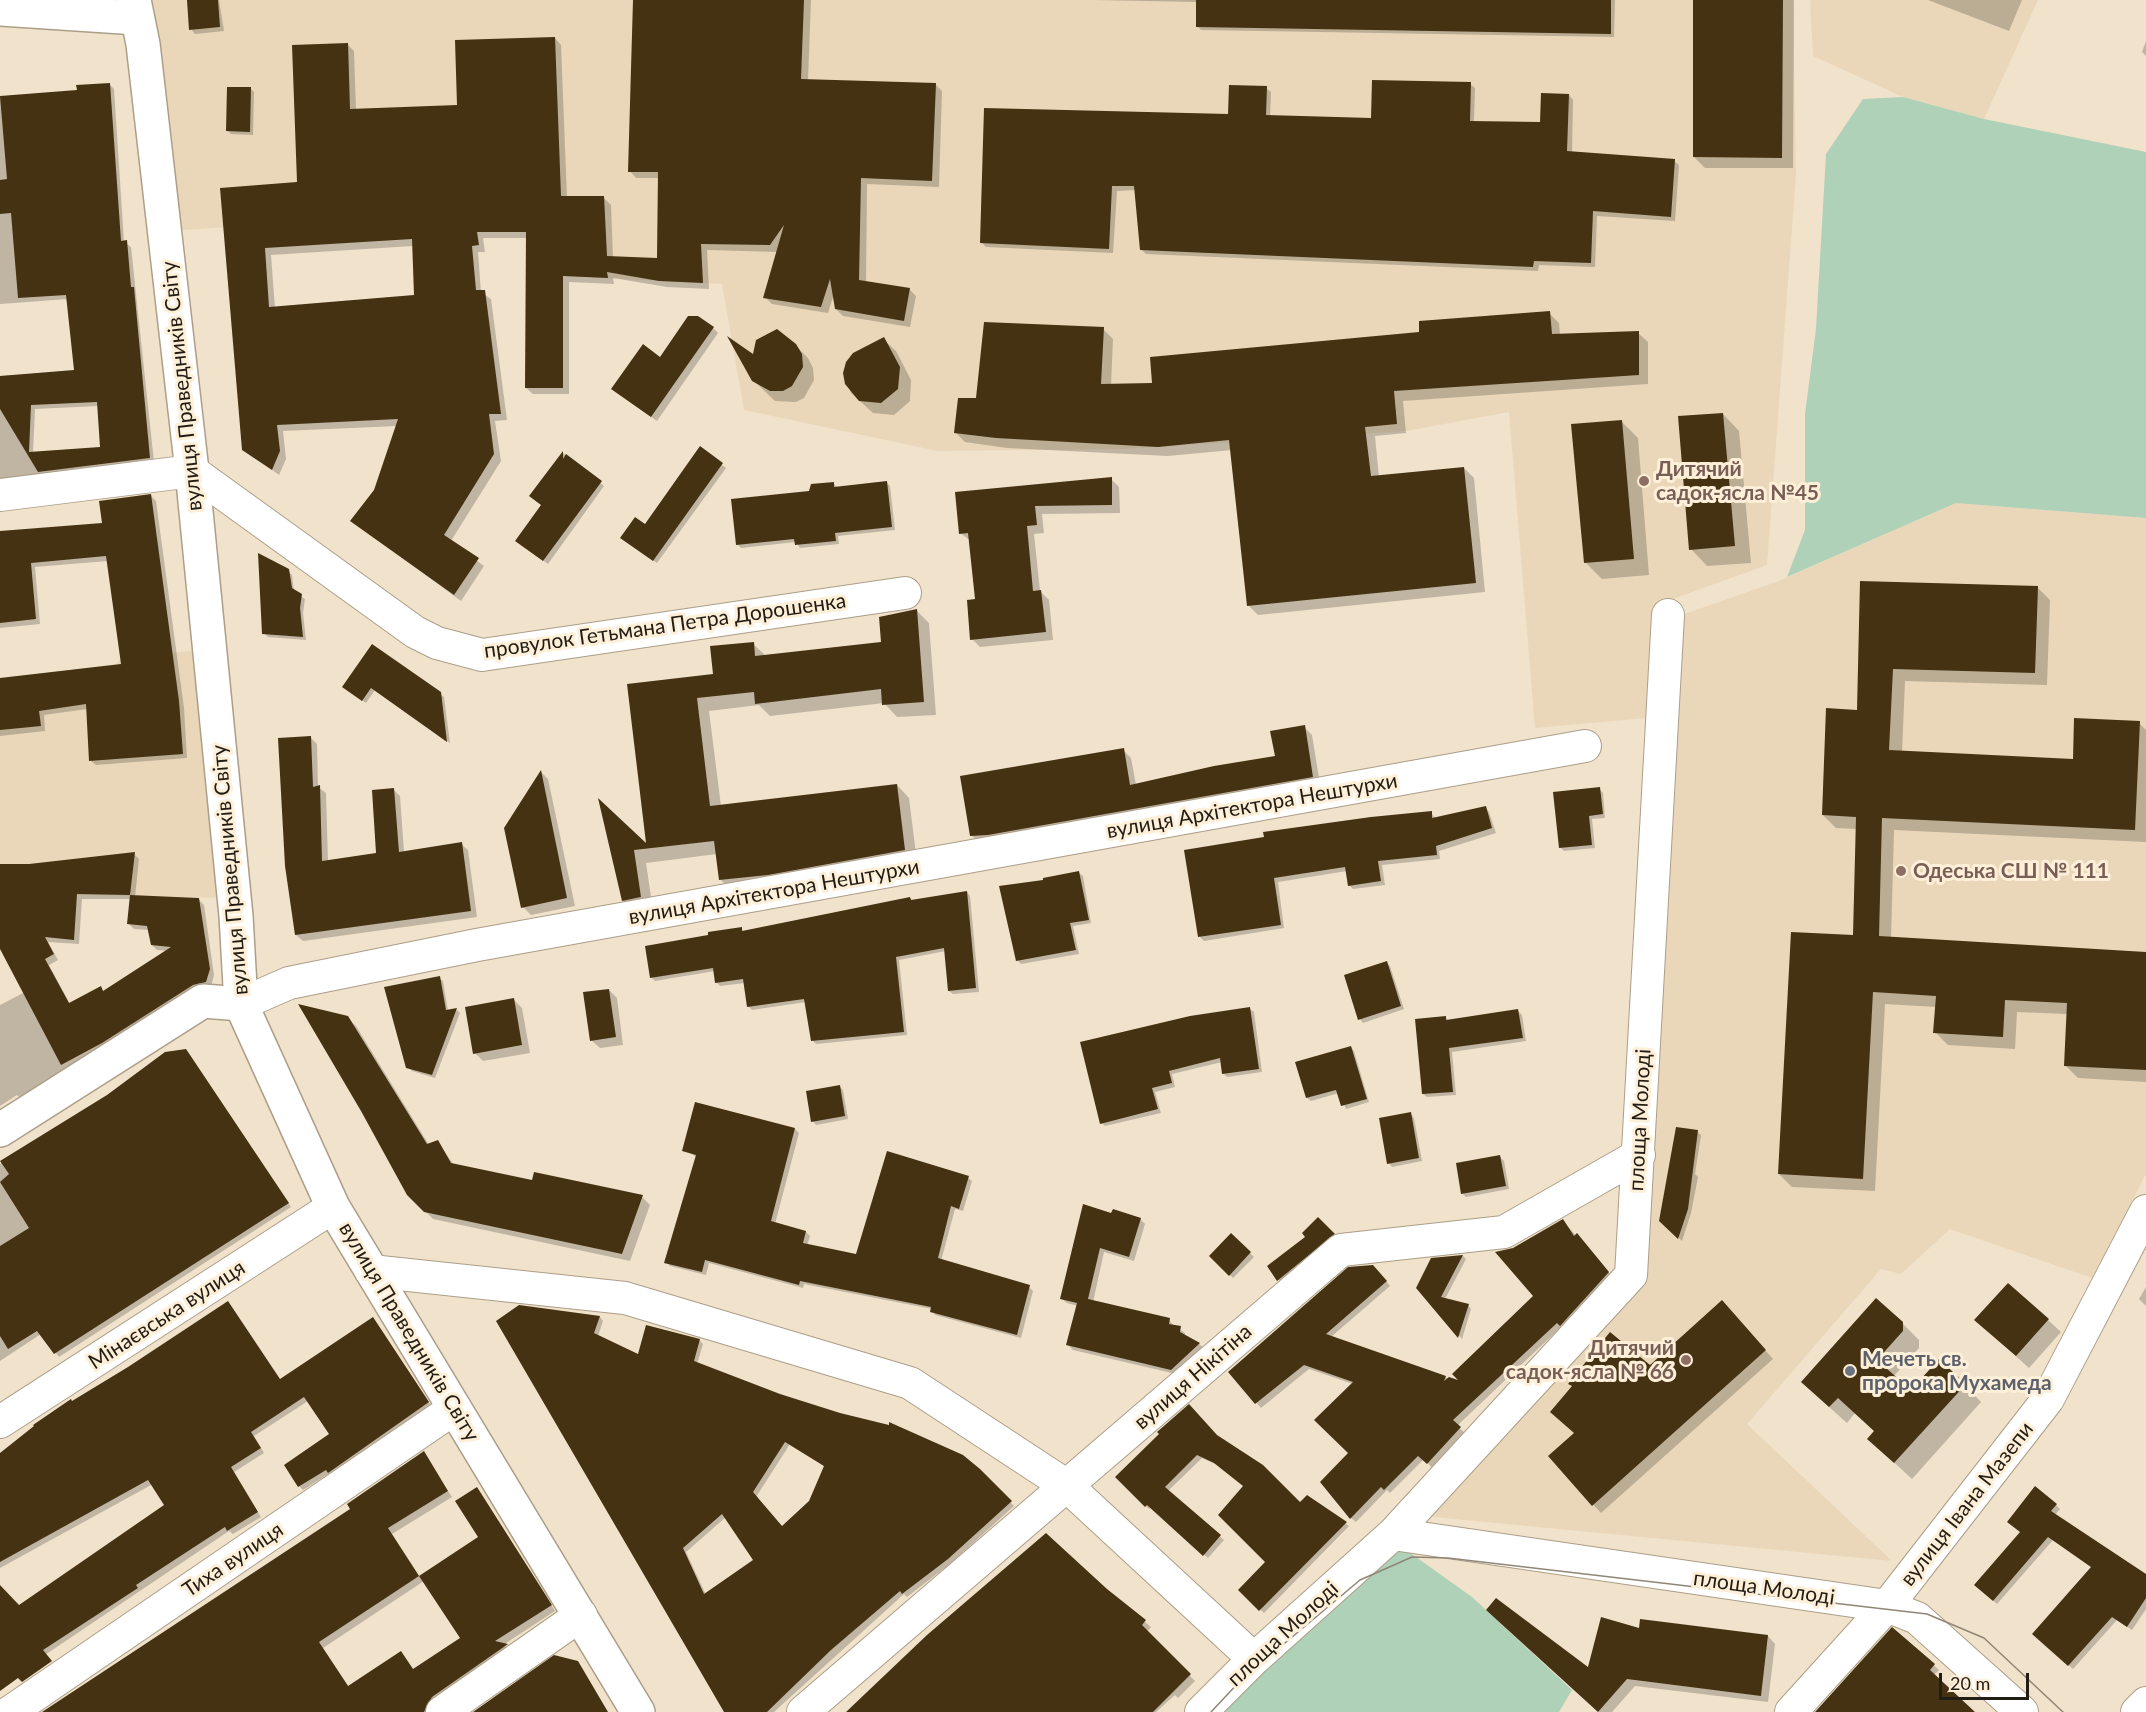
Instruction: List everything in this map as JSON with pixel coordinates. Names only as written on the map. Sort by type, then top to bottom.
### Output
[{"type":"main road","points":[[0,9],[135,9]]},
{"type":"main road","name":"вулиця Праведників Світу","points":[[135,9],[143,44],[192,471],[236,916],[242,1004],[333,1208],[638,1712]]},
{"type":"main road","name":"вулиця Архітектора Нештурхи","points":[[0,1130],[203,1001],[242,1004]]},
{"type":"street","points":[[0,495],[192,471]]},
{"type":"street","name":"провулок Гетьмана Петра Дорошенка","points":[[192,471],[415,632],[437,642],[482,655],[905,593]]},
{"type":"street","name":"площа Молоді","points":[[1201,1712],[1254,1659],[1393,1534],[1630,1275],[1639,1155],[1668,615]]},
{"type":"street","name":"вулиця Архітектора Нештурхи","points":[[242,1004],[289,983],[477,945],[1585,746]]},
{"type":"street","name":"вулиця Нікітіна","points":[[803,1712],[1341,1250],[1504,1232],[1639,1155]]},
{"type":"street","name":"Мінаєвська вулиця","points":[[0,1422],[333,1208]]},
{"type":"street","name":"вулиця Івана Мазепи","points":[[1887,1606],[2048,1399],[2146,1211]]},
{"type":"street","points":[[371,1270],[625,1298],[910,1383],[1067,1486],[1254,1659]]},
{"type":"street","name":"Тиха вулиця","points":[[10,1712],[455,1408]]},
{"type":"street","name":"площа Молоді","points":[[1393,1534],[1887,1606],[1917,1618],[2022,1712]]},
{"type":"street","points":[[1791,1712],[1887,1606]]},
{"type":"street","points":[[442,1712],[581,1615]]},
{"type":"street","points":[[2137,1712],[2146,1703]]},
{"type":"shaded area","points":[[142,0],[1793,0],[1796,174],[1767,565],[1656,605],[1646,718],[1535,728],[1509,412],[1406,431],[1124,449],[938,451],[744,410],[722,284],[563,276],[561,205],[169,231]]},
{"type":"shaded area","points":[[1810,0],[2038,0],[1984,119],[1903,97],[1813,56]]},
{"type":"shaded area","name":"Одеська СШ № 111","points":[[1956,503],[2146,518],[2146,1174],[2092,1278],[1950,1229],[1901,1274],[1881,1269],[1747,1424],[1892,1561],[1423,1516],[1630,1296],[1673,618],[1779,581]]},
{"type":"shaded area","points":[[205,649],[231,898],[82,895],[0,889],[0,678],[115,665],[120,659]]},
{"type":"green space","points":[[1903,97],[1984,119],[2146,152],[2146,518],[1956,503],[1787,577],[1805,530],[1805,414],[1816,329],[1826,154],[1863,99]]},
{"type":"green space","points":[[1395,1542],[1472,1597],[1572,1690],[1559,1712],[1207,1712]]},
{"type":"building","points":[[187,0],[218,0],[220,27],[189,30]]},
{"type":"building","points":[[633,0],[804,0],[801,79],[936,83],[932,181],[861,178],[859,280],[910,288],[904,321],[835,309],[830,279],[821,307],[763,298],[784,225],[770,245],[701,244],[703,283],[659,281],[607,272],[608,278],[563,276],[563,388],[525,388],[526,232],[477,232],[479,245],[472,246],[476,290],[485,290],[501,414],[489,414],[494,454],[444,535],[479,558],[454,595],[350,521],[374,490],[398,419],[277,425],[280,451],[272,470],[242,450],[220,188],[297,182],[292,45],[348,43],[350,109],[457,105],[455,40],[555,37],[561,196],[604,196],[607,256],[657,258],[658,172],[628,172]],"holes":[[[412,239],[414,295],[269,307],[265,248]]]},
{"type":"building","points":[[1196,0],[1611,0],[1611,34],[1196,27]]},
{"type":"building","points":[[1693,0],[1783,0],[1782,158],[1693,157]]},
{"type":"building","points":[[1372,80],[1471,82],[1470,121],[1540,122],[1541,93],[1569,94],[1567,151],[1675,159],[1671,217],[1593,211],[1591,263],[1534,261],[1533,267],[1140,250],[1134,186],[1112,186],[1109,249],[980,243],[984,108],[1228,114],[1229,85],[1267,86],[1266,115],[1371,118]]},
{"type":"building","points":[[110,83],[121,241],[127,240],[131,287],[134,287],[150,458],[38,472],[0,409],[0,376],[74,370],[66,295],[18,298],[11,213],[0,214],[0,180],[7,179],[0,96],[77,90],[76,85]],"holes":[[[97,402],[100,447],[29,452],[31,405]]]},
{"type":"building","points":[[227,87],[251,87],[250,132],[226,131]]},
{"type":"building","points":[[1550,311],[1552,334],[1639,331],[1639,375],[1394,391],[1397,424],[1365,427],[1371,476],[1464,467],[1476,583],[1247,606],[1229,440],[1158,447],[996,438],[954,433],[958,398],[976,398],[984,322],[1104,327],[1101,384],[1152,383],[1150,357],[1419,332],[1419,321]]},
{"type":"building","points":[[688,316],[698,316],[714,327],[651,417],[611,389],[643,344],[660,357]]},
{"type":"building","points":[[777,329],[796,344],[802,354],[803,367],[792,386],[783,391],[770,391],[752,381],[727,336],[753,354],[756,340]]},
{"type":"building","points":[[884,337],[900,367],[898,389],[881,403],[859,401],[845,384],[843,373],[846,362],[853,353]]},
{"type":"building","points":[[1723,413],[1735,546],[1689,550],[1678,416]]},
{"type":"building","points":[[1622,420],[1634,559],[1584,563],[1571,424]]},
{"type":"building","points":[[700,446],[723,463],[653,561],[620,538],[635,517],[645,524]]},
{"type":"building","points":[[563,451],[563,459],[566,454],[602,481],[543,561],[515,541],[541,505],[529,496]]},
{"type":"building","points":[[1112,477],[1112,505],[1035,506],[1037,525],[1027,526],[1033,591],[1041,590],[1046,632],[970,640],[967,600],[975,599],[968,533],[959,534],[955,492]]},
{"type":"building","points":[[887,481],[892,527],[835,533],[836,541],[795,545],[794,539],[736,545],[731,499],[809,491],[811,484],[834,482],[834,487]]},
{"type":"building","points":[[151,494],[179,701],[183,754],[89,761],[86,704],[39,711],[41,726],[0,730],[0,678],[121,664],[106,556],[31,563],[36,619],[0,623],[0,531],[102,523],[99,501]]},
{"type":"building","points":[[258,553],[289,569],[292,588],[302,594],[300,608],[303,637],[262,634]]},
{"type":"building","points":[[1860,581],[2038,586],[2035,673],[1893,669],[1889,750],[2073,759],[2074,718],[2140,721],[2135,830],[1882,818],[1879,936],[2146,952],[2146,1070],[2064,1066],[2067,1003],[2005,1000],[2003,1037],[1933,1033],[1936,996],[1873,992],[1863,1179],[1778,1174],[1791,932],[1853,935],[1856,817],[1822,815],[1826,708],[1857,710]]},
{"type":"building","points":[[917,609],[924,702],[882,705],[881,689],[755,704],[754,692],[697,698],[710,806],[897,784],[905,850],[768,875],[719,880],[714,841],[634,850],[641,897],[622,901],[598,798],[646,843],[627,684],[713,674],[710,646],[754,642],[755,656],[881,642],[879,617]]},
{"type":"building","points":[[372,644],[441,692],[447,742],[371,688],[362,701],[342,687]]},
{"type":"building","points":[[1305,725],[1313,777],[988,835],[970,836],[960,776],[1124,748],[1130,785],[1214,766],[1275,756],[1270,731]]},
{"type":"building","points":[[311,736],[313,787],[320,785],[322,861],[376,853],[372,790],[394,788],[399,852],[462,842],[471,911],[295,935],[285,866],[278,738]]},
{"type":"building","points":[[541,770],[567,898],[521,908],[504,828]]},
{"type":"building","points":[[1600,787],[1603,814],[1589,816],[1592,845],[1559,848],[1553,792]]},
{"type":"building","points":[[1486,806],[1492,828],[1436,846],[1437,855],[1378,861],[1381,881],[1348,886],[1345,867],[1274,878],[1281,925],[1198,937],[1184,850],[1264,837],[1263,832],[1432,811],[1432,818]]},
{"type":"building","points":[[135,852],[130,895],[199,898],[210,969],[206,982],[193,985],[102,1043],[61,1065],[0,949],[0,864],[29,864]],"holes":[[[77,894],[130,895],[127,924],[147,926],[151,945],[171,947],[103,991],[101,986],[69,1003],[45,959],[54,954],[45,937],[74,940]]]},
{"type":"building","points":[[1079,871],[1089,920],[1070,923],[1076,950],[1016,961],[999,886],[1043,880],[1043,878]]},
{"type":"building","points":[[967,891],[976,988],[948,991],[944,948],[896,957],[904,1032],[811,1041],[804,999],[747,1007],[743,979],[715,983],[713,968],[650,978],[645,946],[708,935],[708,932],[742,927],[742,931],[910,897],[911,900]]},
{"type":"building","points":[[1387,961],[1401,1006],[1358,1020],[1344,975]]},
{"type":"building","points":[[440,976],[446,1010],[457,1008],[432,1075],[406,1068],[384,987]]},
{"type":"building","points":[[609,989],[616,1037],[590,1041],[583,992]]},
{"type":"building","points":[[514,998],[522,1045],[473,1054],[465,1007]]},
{"type":"building","points":[[298,1004],[348,1016],[427,1144],[438,1140],[451,1163],[532,1180],[534,1172],[643,1195],[622,1254],[424,1212],[407,1195]]},
{"type":"building","points":[[1250,1007],[1259,1069],[1222,1074],[1220,1058],[1169,1071],[1172,1083],[1152,1088],[1158,1109],[1100,1124],[1080,1042],[1190,1016]]},
{"type":"building","points":[[1518,1009],[1523,1038],[1449,1048],[1453,1092],[1422,1094],[1415,1019],[1446,1016],[1446,1020]]},
{"type":"building","points":[[1351,1046],[1367,1099],[1341,1106],[1336,1090],[1306,1098],[1295,1062]]},
{"type":"building","points":[[186,1049],[289,1203],[54,1354],[37,1331],[8,1349],[0,1336],[0,1246],[29,1228],[0,1182],[9,1174],[0,1161],[107,1095],[165,1052]]},
{"type":"building","points":[[840,1085],[845,1116],[811,1122],[806,1091]]},
{"type":"building","points":[[695,1102],[795,1128],[771,1221],[806,1231],[803,1243],[856,1254],[887,1151],[969,1176],[959,1209],[951,1206],[938,1258],[1030,1285],[1017,1335],[930,1312],[931,1307],[800,1281],[799,1285],[705,1260],[702,1272],[664,1263],[696,1155],[682,1151]]},
{"type":"building","points":[[1411,1112],[1419,1158],[1387,1164],[1379,1118]]},
{"type":"building","points":[[1676,1127],[1698,1130],[1688,1209],[1678,1239],[1659,1221]]},
{"type":"building","points":[[1500,1155],[1506,1186],[1461,1194],[1456,1163]]},
{"type":"building","points":[[1083,1204],[1111,1213],[1113,1209],[1141,1218],[1129,1257],[1100,1248],[1088,1299],[1170,1318],[1169,1324],[1181,1326],[1180,1332],[1200,1343],[1171,1370],[1066,1345],[1077,1303],[1060,1299]]},
{"type":"building","points":[[1318,1217],[1335,1234],[1277,1281],[1267,1266],[1305,1237],[1302,1233]]},
{"type":"building","points":[[1563,1219],[1574,1236],[1577,1233],[1609,1272],[1560,1326],[1557,1323],[1453,1420],[1461,1427],[1427,1464],[1418,1456],[1384,1490],[1381,1487],[1350,1519],[1320,1482],[1348,1453],[1314,1420],[1353,1382],[1304,1365],[1255,1404],[1228,1372],[1348,1267],[1373,1265],[1387,1281],[1326,1334],[1446,1376],[1444,1381],[1449,1377],[1458,1380],[1452,1374],[1533,1296],[1495,1252],[1513,1248]]},
{"type":"building","points":[[1231,1233],[1251,1252],[1229,1276],[1209,1256]]},
{"type":"building","points":[[1463,1255],[1441,1297],[1469,1304],[1458,1338],[1416,1288],[1431,1258]]},
{"type":"building","points":[[2008,1283],[2049,1319],[2016,1356],[1974,1320]]},
{"type":"building","name":"Мечеть св. пророка Мухамеда","points":[[1876,1298],[1903,1322],[1903,1331],[1877,1360],[1911,1390],[1939,1359],[1966,1384],[1894,1463],[1867,1439],[1874,1431],[1838,1398],[1829,1407],[1801,1382]]},
{"type":"building","points":[[1722,1300],[1766,1350],[1592,1506],[1548,1456],[1574,1433],[1550,1412],[1572,1386],[1568,1384],[1610,1332],[1650,1365]]},
{"type":"building","points":[[228,1301],[280,1379],[373,1317],[429,1402],[328,1473],[326,1470],[298,1487],[284,1465],[329,1434],[304,1397],[251,1432],[261,1448],[231,1467],[258,1512],[227,1531],[225,1527],[136,1585],[138,1588],[43,1650],[52,1661],[22,1682],[18,1678],[0,1691],[0,1585],[19,1605],[164,1505],[148,1480],[0,1562],[0,1453],[33,1425],[71,1399],[72,1401],[128,1367]]},
{"type":"building","points":[[519,1305],[600,1316],[594,1333],[638,1354],[646,1325],[700,1339],[694,1361],[780,1394],[840,1413],[889,1425],[889,1422],[963,1455],[1012,1501],[948,1559],[902,1594],[900,1591],[831,1650],[767,1712],[724,1712],[496,1321]],"holes":[[[785,1442],[824,1466],[809,1501],[782,1526],[753,1492]],[[722,1514],[753,1560],[704,1594],[683,1548]]]},
{"type":"building","points":[[1189,1404],[1217,1435],[1263,1465],[1300,1502],[1307,1495],[1347,1522],[1259,1611],[1238,1590],[1265,1562],[1218,1515],[1243,1486],[1214,1463],[1197,1455],[1165,1487],[1221,1535],[1203,1556],[1147,1505],[1145,1507],[1115,1477],[1159,1434],[1157,1432]]},
{"type":"building","points":[[424,1451],[448,1491],[388,1528],[419,1576],[478,1537],[455,1501],[477,1487],[552,1605],[495,1641],[508,1644],[432,1697],[424,1712],[42,1712],[350,1509],[347,1504]],"holes":[[[419,1576],[460,1638],[413,1669],[401,1651],[348,1686],[319,1642]]]},
{"type":"building","points":[[2035,1486],[2057,1504],[2051,1511],[2146,1574],[2146,1598],[2127,1627],[2112,1617],[2068,1666],[2032,1634],[2091,1567],[2048,1537],[1993,1601],[1974,1585],[2020,1532],[2007,1522]]},
{"type":"building","points":[[1046,1533],[1107,1589],[1146,1620],[1142,1625],[1191,1674],[1153,1712],[846,1712],[927,1635]]},
{"type":"building","points":[[1496,1598],[1588,1667],[1601,1617],[1639,1628],[1640,1619],[1768,1635],[1761,1696],[1627,1679],[1598,1712],[1486,1610]]},
{"type":"building","points":[[1892,1627],[1935,1664],[1930,1670],[1975,1712],[1815,1712]]},
{"type":"building","points":[[554,1655],[578,1661],[608,1712],[473,1712]]},
{"type":"tram line","points":[[1211,1712],[1241,1680],[1360,1580],[1412,1557],[1448,1558],[1927,1614],[1984,1638],[2063,1712]]},
{"type":"place","name":"Дитячий садок-ясла №45","points":[[1644,481]]},
{"type":"place","name":"Одеська СШ № 111","points":[[1901,871]]},
{"type":"place","name":"Дитячий садок-ясла № 66","points":[[1686,1360]]},
{"type":"place","name":"Мечеть св. пророка Мухамеда","points":[[1850,1371]]}]
